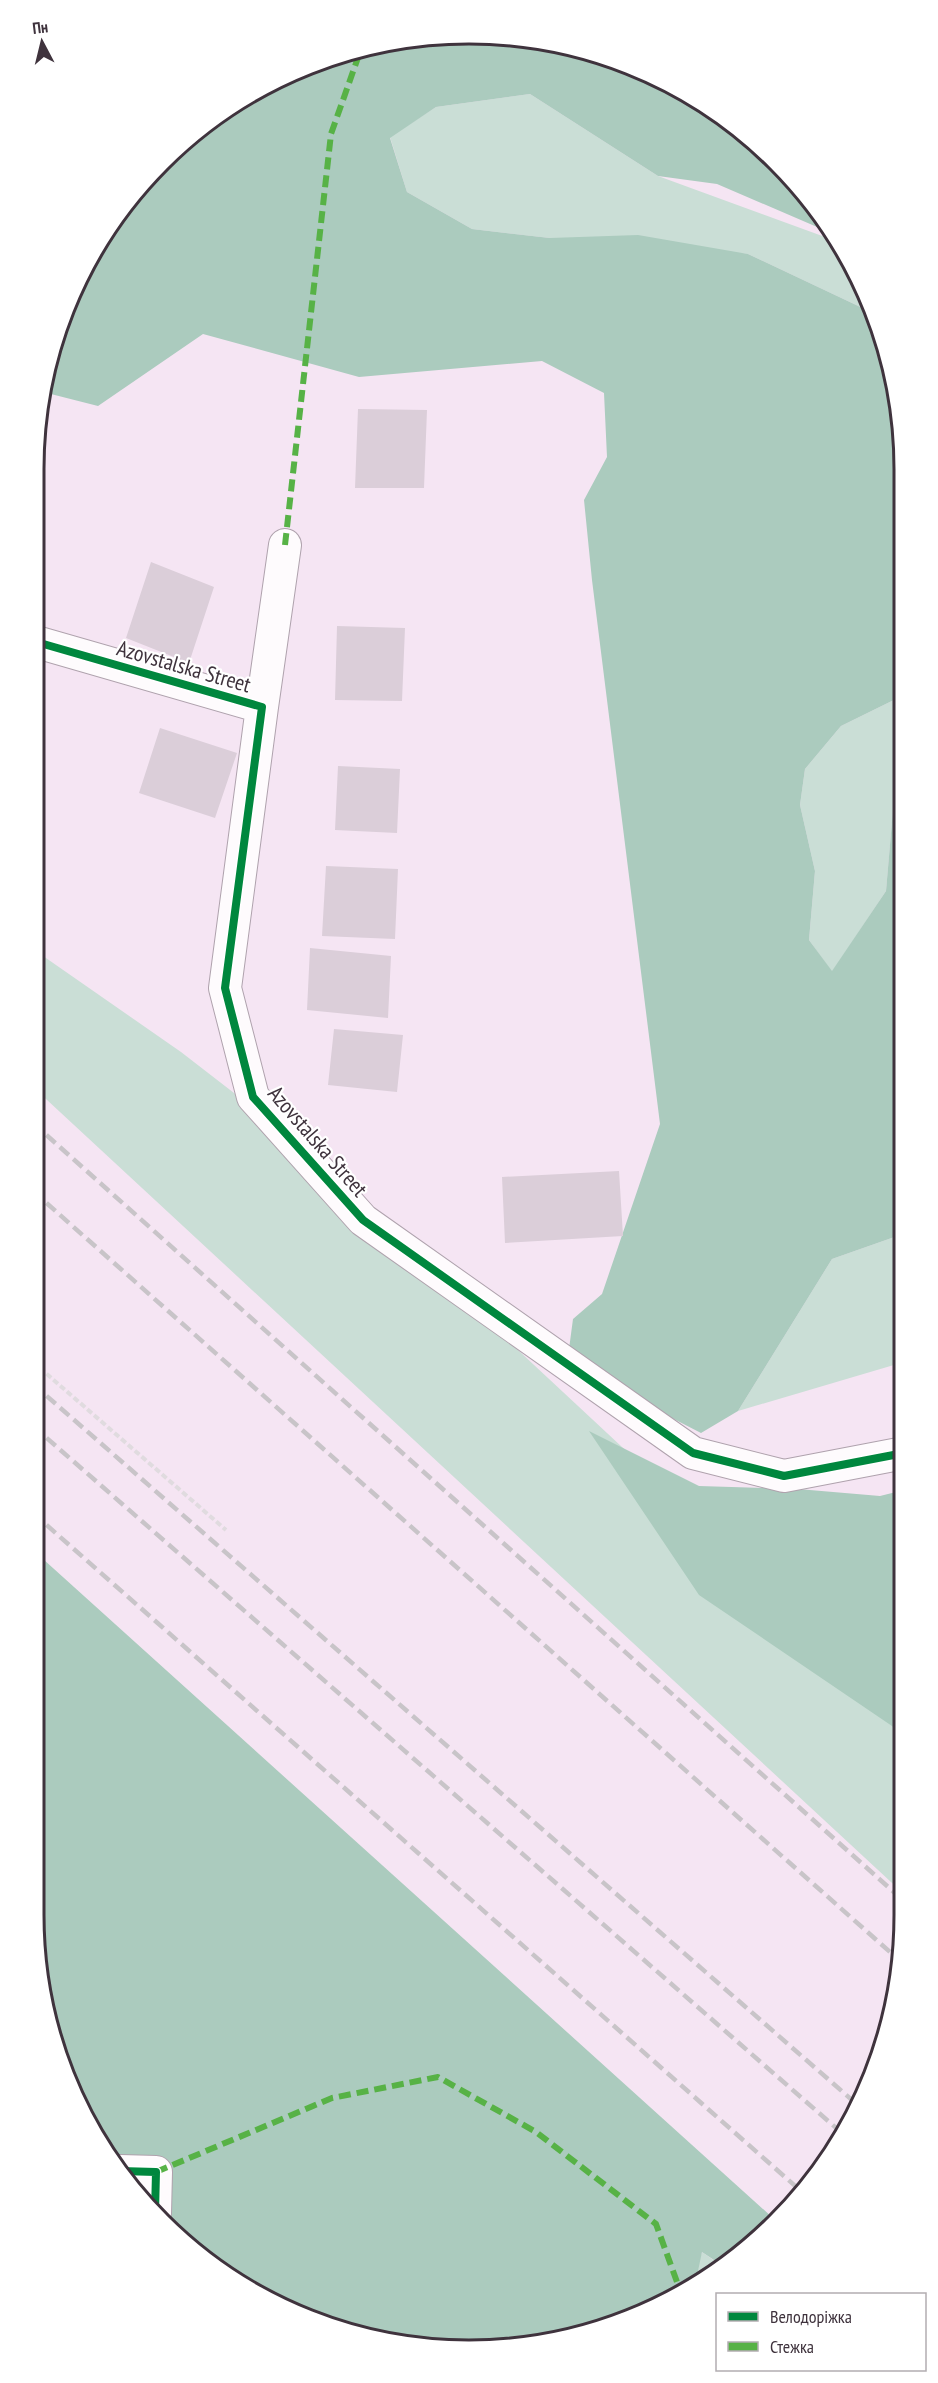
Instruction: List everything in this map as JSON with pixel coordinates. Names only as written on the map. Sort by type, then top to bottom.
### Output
[{"type":"street","points":[[262,707],[285,545]]},
{"type":"street","name":"Azovstalska Street","points":[[44,644],[262,707],[225,988],[253,1097],[363,1220],[693,1453],[784,1476],[894,1455]]},
{"type":"street","points":[[130,2171],[156,2172],[155,2202]]},
{"type":"path","points":[[44,1372],[226,1530]]},
{"type":"green space","points":[[441,44],[497,44],[552,52],[606,66],[657,87],[728,131],[750,149],[789,188],[820,228],[717,184],[658,176],[530,94],[436,107],[390,138],[407,192],[472,229],[550,238],[638,235],[748,254],[863,308],[880,359],[894,441],[894,700],[841,726],[805,769],[800,805],[815,871],[809,940],[832,971],[886,891],[894,798],[894,1237],[832,1259],[738,1411],[701,1433],[567,1364],[573,1319],[602,1294],[660,1124],[584,500],[607,457],[604,393],[542,361],[359,377],[203,334],[98,406],[51,394],[58,359],[76,306],[101,256],[131,210],[149,188],[188,149],[233,115],[281,87],[332,66],[359,58]]},
{"type":"green space","points":[[530,94],[658,176],[826,237],[851,281],[863,308],[748,254],[550,238],[472,229],[407,192],[390,137],[436,107]]},
{"type":"green space","points":[[894,700],[894,799],[886,891],[832,972],[809,940],[815,871],[800,805],[805,769],[841,726]]},
{"type":"green space","points":[[44,957],[181,1052],[282,1130],[651,1474],[894,1723],[894,1885],[44,1097]]},
{"type":"green space","points":[[894,1237],[894,1365],[738,1411],[832,1259]]},
{"type":"green space","points":[[589,1431],[699,1486],[798,1489],[880,1496],[894,1492],[894,1728],[892,1726],[699,1595]]},
{"type":"green space","points":[[44,1560],[770,2215],[715,2261],[702,2252],[698,2272],[657,2296],[606,2317],[525,2336],[469,2340],[441,2339],[386,2331],[332,2317],[281,2296],[256,2282],[210,2252],[156,2202],[156,2172],[129,2171],[87,2102],[66,2051],[47,1970],[44,1942]]},
{"type":"green space","points":[[702,2252],[715,2261],[705,2268],[695,2274]]},
{"type":"building","points":[[358,409],[427,410],[424,488],[355,488]]},
{"type":"building","points":[[151,562],[214,587],[189,663],[126,638]]},
{"type":"building","points":[[337,626],[405,628],[402,701],[335,700]]},
{"type":"building","points":[[160,728],[237,753],[215,818],[139,793]]},
{"type":"building","points":[[338,766],[400,769],[397,833],[335,830]]},
{"type":"building","points":[[326,866],[398,869],[395,939],[322,936]]},
{"type":"building","points":[[310,948],[391,956],[388,1018],[307,1010]]},
{"type":"building","points":[[334,1029],[403,1035],[397,1092],[328,1085]]},
{"type":"building","points":[[619,1171],[623,1236],[505,1243],[502,1177]]},
{"type":"railway","points":[[44,1133],[894,1892]]},
{"type":"railway","points":[[44,1201],[893,1954]]},
{"type":"railway","points":[[44,1394],[852,2100]]},
{"type":"railway","points":[[44,1436],[836,2128]]},
{"type":"railway","points":[[44,1523],[796,2187]]},
{"type":"marked path","points":[[285,545],[331,134],[358,58]]},
{"type":"marked path","points":[[156,2172],[332,2098],[438,2077],[536,2132],[656,2224],[678,2284]]},
{"type":"cycle path","points":[[44,644],[262,707],[225,988],[253,1097],[363,1220],[693,1453],[784,1476],[894,1455]]},
{"type":"cycle path","points":[[130,2171],[156,2172],[155,2202]]}]
